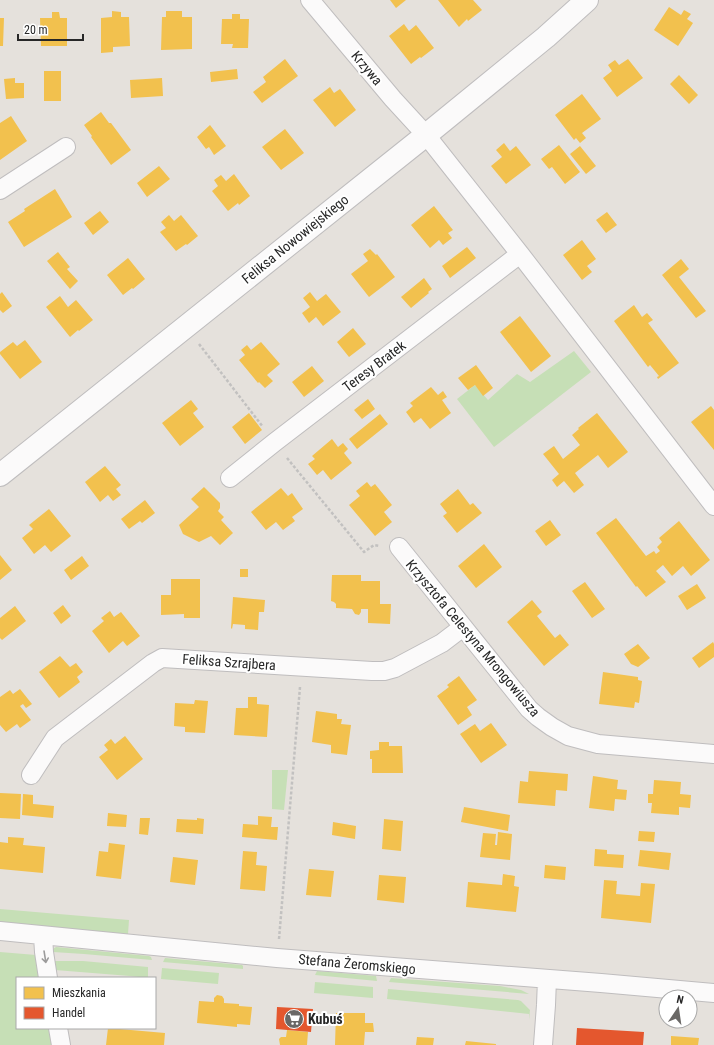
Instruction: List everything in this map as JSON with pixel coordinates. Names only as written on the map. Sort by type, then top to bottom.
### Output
[{"type":"street","name":"Krzywa","points":[[310,0],[393,99],[426,135]]},
{"type":"street","name":"Feliksa Nowowiejskiego","points":[[0,475],[546,38],[587,0]]},
{"type":"street","points":[[426,135],[520,254],[714,506]]},
{"type":"street","points":[[0,190],[66,147]]},
{"type":"street","name":"Teresy Bratek","points":[[230,478],[520,254]]},
{"type":"street","name":"Krzysztofa Celestyna Mrongowiusza","points":[[399,547],[529,709],[552,727],[568,736],[598,744],[714,754]]},
{"type":"street","name":"Feliksa Szrajbera","points":[[30,775],[55,738],[156,660],[171,658],[384,671],[395,668],[442,643],[463,627]]},
{"type":"street","name":"Stefana Żeromskiego","points":[[0,931],[277,958],[714,993]]},
{"type":"street","points":[[44,936],[44,952],[48,977]]},
{"type":"street","points":[[543,1045],[547,979]]},
{"type":"street","points":[[58,1029],[61,1045]]},
{"type":"path","points":[[199,344],[275,442],[364,552],[374,545],[399,547]]},
{"type":"path","points":[[277,958],[302,666]]},
{"type":"green space","points":[[574,351],[591,372],[494,447],[457,399],[475,385],[488,400],[517,374],[530,382]]},
{"type":"green space","points":[[272,770],[288,770],[284,810],[272,809]]},
{"type":"green space","points":[[0,909],[129,920],[128,934],[0,922]]},
{"type":"green space","points":[[56,947],[149,956],[152,960],[53,952],[53,949]]},
{"type":"green space","points":[[0,952],[36,955],[42,977],[16,977],[16,1029],[52,1029],[55,1045],[0,1045]]},
{"type":"green space","points":[[165,958],[242,965],[243,969],[163,962]]},
{"type":"green space","points":[[53,961],[83,961],[148,967],[148,977],[139,977],[55,970]]},
{"type":"green space","points":[[162,968],[219,973],[218,984],[161,979]]},
{"type":"green space","points":[[317,971],[376,976],[377,981],[315,975]]},
{"type":"green space","points":[[391,978],[500,986],[521,990],[529,994],[389,982]]},
{"type":"green space","points":[[315,982],[373,987],[373,998],[314,993]]},
{"type":"green space","points":[[388,989],[518,1000],[530,1010],[529,1020],[529,1014],[387,999]]},
{"type":"building: Mieszkania","points":[[390,0],[406,0],[396,8]]},
{"type":"building: Mieszkania","points":[[438,0],[473,0],[482,10],[468,21],[467,19],[459,27]]},
{"type":"building: Mieszkania","points":[[669,7],[681,15],[684,10],[691,14],[687,19],[693,23],[678,46],[654,30]]},
{"type":"building: Mieszkania","points":[[112,11],[121,12],[121,17],[129,17],[130,46],[113,47],[113,52],[101,53],[101,18],[112,17]]},
{"type":"building: Mieszkania","points":[[166,11],[182,11],[182,17],[192,17],[192,49],[161,50],[162,17],[166,17]]},
{"type":"building: Mieszkania","points":[[52,12],[59,12],[60,18],[67,18],[67,46],[41,46],[40,18],[52,18]]},
{"type":"building: Mieszkania","points":[[232,14],[240,14],[240,19],[249,19],[248,48],[232,48],[233,44],[221,44],[222,19],[232,19]]},
{"type":"building: Mieszkania","points":[[0,18],[4,18],[3,46],[0,46]]},
{"type":"building: Mieszkania","points":[[404,24],[409,31],[416,25],[434,48],[411,64],[389,36]]},
{"type":"building: Mieszkania","points":[[285,59],[298,76],[262,103],[253,92],[266,82],[263,77]]},
{"type":"building: Mieszkania","points":[[628,59],[643,78],[617,97],[603,78],[612,71],[608,65],[615,60],[619,65]]},
{"type":"building: Mieszkania","points":[[237,69],[238,79],[211,82],[210,72]]},
{"type":"building: Mieszkania","points":[[44,71],[61,71],[61,101],[44,101]]},
{"type":"building: Mieszkania","points":[[679,75],[698,95],[689,104],[670,84]]},
{"type":"building: Mieszkania","points":[[15,78],[15,83],[24,83],[24,98],[6,99],[4,79]]},
{"type":"building: Mieszkania","points":[[162,78],[163,96],[131,98],[130,80]]},
{"type":"building: Mieszkania","points":[[330,87],[334,93],[340,89],[356,110],[335,127],[313,100]]},
{"type":"building: Mieszkania","points":[[582,94],[601,119],[582,133],[586,138],[580,143],[576,138],[574,140],[555,115]]},
{"type":"building: Mieszkania","points":[[101,112],[131,150],[111,165],[84,125]]},
{"type":"building: Mieszkania","points":[[11,116],[27,141],[0,160],[0,123]]},
{"type":"building: Mieszkania","points":[[210,125],[226,146],[214,155],[209,147],[206,149],[197,137]]},
{"type":"building: Mieszkania","points":[[285,129],[304,153],[281,170],[262,147]]},
{"type":"building: Mieszkania","points":[[504,143],[510,151],[516,146],[531,165],[506,184],[491,166],[502,157],[496,150]]},
{"type":"building: Mieszkania","points":[[559,145],[580,172],[565,184],[552,167],[549,169],[541,159]]},
{"type":"building: Mieszkania","points":[[580,146],[596,166],[586,174],[570,154]]},
{"type":"building: Mieszkania","points":[[159,166],[170,179],[147,197],[137,183]]},
{"type":"building: Mieszkania","points":[[234,174],[250,196],[239,205],[238,203],[228,211],[212,191],[218,186],[214,180],[221,175],[226,181]]},
{"type":"building: Mieszkania","points":[[55,189],[72,217],[24,247],[8,222],[25,211],[24,209]]},
{"type":"building: Mieszkania","points":[[434,206],[453,230],[448,233],[452,238],[443,245],[439,240],[430,248],[411,225]]},
{"type":"building: Mieszkania","points":[[100,211],[109,222],[93,235],[84,223]]},
{"type":"building: Mieszkania","points":[[607,212],[617,225],[606,233],[596,220]]},
{"type":"building: Mieszkania","points":[[169,215],[174,221],[181,215],[198,236],[187,245],[186,244],[176,251],[160,232],[166,228],[161,222]]},
{"type":"building: Mieszkania","points":[[582,240],[596,259],[587,266],[592,272],[582,280],[563,255]]},
{"type":"building: Mieszkania","points":[[467,247],[476,258],[450,278],[442,266]]},
{"type":"building: Mieszkania","points":[[370,249],[376,255],[377,254],[395,277],[369,297],[351,274],[368,261],[363,254]]},
{"type":"building: Mieszkania","points":[[58,252],[70,267],[67,269],[78,281],[70,289],[47,261]]},
{"type":"building: Mieszkania","points":[[128,258],[145,279],[123,295],[107,275]]},
{"type":"building: Mieszkania","points":[[681,259],[689,269],[679,277],[706,311],[696,318],[662,275]]},
{"type":"building: Mieszkania","points":[[424,278],[432,289],[411,308],[401,297]]},
{"type":"building: Mieszkania","points":[[2,292],[12,306],[3,313],[0,310],[0,294]]},
{"type":"building: Mieszkania","points":[[310,292],[317,301],[326,294],[341,312],[323,326],[316,317],[309,323],[302,313],[310,307],[303,298]]},
{"type":"building: Mieszkania","points":[[60,296],[68,307],[76,300],[93,320],[70,337],[46,307]]},
{"type":"building: Mieszkania","points":[[634,305],[642,317],[647,313],[653,320],[648,323],[679,363],[658,379],[657,377],[659,376],[650,365],[648,367],[614,321]]},
{"type":"building: Mieszkania","points":[[520,316],[551,356],[531,372],[500,332]]},
{"type":"building: Mieszkania","points":[[353,328],[366,344],[349,357],[337,342]]},
{"type":"building: Mieszkania","points":[[25,340],[42,362],[20,379],[0,352],[13,342],[17,346]]},
{"type":"building: Mieszkania","points":[[261,342],[280,364],[267,375],[273,381],[265,388],[259,382],[258,383],[239,360],[245,355],[241,350],[247,345],[251,350]]},
{"type":"building: Mieszkania","points":[[476,365],[493,388],[483,396],[475,385],[468,390],[458,378]]},
{"type":"building: Mieszkania","points":[[312,366],[324,381],[304,397],[292,382]]},
{"type":"building: Mieszkania","points":[[431,387],[438,395],[443,391],[447,397],[442,400],[451,413],[430,429],[421,418],[414,423],[406,412],[413,406],[410,403]]},
{"type":"building: Mieszkania","points":[[368,399],[375,409],[362,419],[354,410]]},
{"type":"building: Mieszkania","points":[[191,400],[198,409],[193,413],[204,427],[180,446],[162,423]]},
{"type":"building: Mieszkania","points":[[711,406],[714,410],[714,450],[691,422]]},
{"type":"building: Mieszkania","points":[[249,413],[262,430],[245,444],[232,427]]},
{"type":"building: Mieszkania","points":[[597,413],[628,452],[608,468],[598,455],[575,473],[584,485],[574,493],[564,481],[557,487],[552,480],[559,474],[543,454],[554,446],[563,459],[580,445],[572,435],[579,429],[578,428]]},
{"type":"building: Mieszkania","points":[[380,414],[388,424],[357,449],[349,439]]},
{"type":"building: Mieszkania","points":[[332,439],[338,447],[343,443],[348,449],[344,453],[352,463],[331,480],[323,470],[317,475],[308,464],[315,459],[312,456]]},
{"type":"building: Mieszkania","points":[[105,466],[121,485],[116,489],[121,495],[113,501],[108,495],[100,502],[85,482]]},
{"type":"building: Mieszkania","points":[[367,482],[371,487],[375,484],[392,505],[384,512],[392,522],[375,536],[349,505],[360,496],[356,491]]},
{"type":"building: Mieszkania","points":[[204,487],[220,503],[220,508],[218,511],[224,517],[221,520],[233,533],[220,545],[211,536],[199,542],[183,534],[179,525],[199,507],[191,499]]},
{"type":"building: Mieszkania","points":[[281,488],[288,496],[292,493],[303,509],[292,517],[295,521],[283,530],[276,522],[266,530],[251,512]]},
{"type":"building: Mieszkania","points":[[458,489],[470,505],[473,503],[482,513],[457,533],[443,516],[447,513],[440,504]]},
{"type":"building: Mieszkania","points":[[145,500],[155,513],[142,523],[140,521],[129,529],[121,519]]},
{"type":"building: Mieszkania","points":[[49,509],[71,536],[51,552],[45,545],[34,554],[22,538],[33,529],[29,525]]},
{"type":"building: Mieszkania","points":[[616,518],[646,556],[654,551],[656,554],[660,551],[657,547],[662,542],[659,538],[679,521],[710,560],[691,576],[683,566],[672,576],[663,565],[656,571],[666,582],[646,597],[637,586],[636,587],[596,533]]},
{"type":"building: Mieszkania","points":[[550,520],[561,535],[546,546],[535,531]]},
{"type":"building: Mieszkania","points":[[484,544],[502,567],[476,588],[458,566]]},
{"type":"building: Mieszkania","points":[[0,555],[12,570],[0,580]]},
{"type":"building: Mieszkania","points":[[82,556],[89,566],[71,580],[64,570]]},
{"type":"building: Mieszkania","points":[[240,569],[248,569],[248,577],[240,577]]},
{"type":"building: Mieszkania","points":[[332,575],[361,575],[361,581],[380,581],[380,604],[391,604],[390,624],[368,623],[368,609],[361,609],[359,615],[355,614],[352,609],[336,608],[336,604],[331,601]]},
{"type":"building: Mieszkania","points":[[171,579],[200,579],[200,618],[184,618],[184,614],[161,615],[161,595],[171,595]]},
{"type":"building: Mieszkania","points":[[585,582],[605,609],[592,618],[572,591]]},
{"type":"building: Mieszkania","points":[[697,584],[706,598],[687,610],[678,596]]},
{"type":"building: Mieszkania","points":[[233,597],[265,600],[264,612],[259,612],[258,630],[245,629],[245,625],[233,624],[232,629],[231,628]]},
{"type":"building: Mieszkania","points":[[532,600],[542,612],[537,616],[555,638],[560,634],[569,645],[544,666],[507,622]]},
{"type":"building: Mieszkania","points":[[63,605],[71,616],[61,624],[53,613]]},
{"type":"building: Mieszkania","points":[[15,606],[26,621],[2,640],[0,638],[0,618]]},
{"type":"building: Mieszkania","points":[[110,611],[114,617],[121,612],[140,636],[127,646],[123,641],[109,653],[92,631],[104,621],[101,618]]},
{"type":"building: Mieszkania","points":[[713,642],[714,657],[699,668],[692,658]]},
{"type":"building: Mieszkania","points":[[638,644],[650,658],[638,667],[631,664],[624,654]]},
{"type":"building: Mieszkania","points":[[60,656],[70,667],[76,663],[83,672],[77,677],[80,682],[59,698],[39,672]]},
{"type":"building: Mieszkania","points":[[603,672],[638,677],[638,680],[642,681],[639,703],[635,702],[634,708],[599,704]]},
{"type":"building: Mieszkania","points":[[459,676],[477,700],[467,707],[472,715],[458,725],[437,696],[449,687],[447,685]]},
{"type":"building: Mieszkania","points":[[20,689],[32,704],[26,708],[23,704],[20,706],[31,720],[20,728],[17,724],[6,732],[0,725],[0,697],[10,690],[13,694]]},
{"type":"building: Mieszkania","points":[[248,697],[257,697],[257,704],[269,705],[267,737],[234,735],[236,708],[248,708]]},
{"type":"building: Mieszkania","points":[[195,700],[208,701],[205,733],[185,732],[185,727],[174,726],[175,703],[194,704]]},
{"type":"building: Mieszkania","points":[[316,711],[337,714],[337,719],[342,719],[341,724],[351,725],[347,755],[331,753],[331,745],[312,742]]},
{"type":"building: Mieszkania","points":[[491,723],[507,745],[481,763],[460,734],[475,724],[480,731]]},
{"type":"building: Mieszkania","points":[[125,736],[143,759],[117,780],[99,757],[108,750],[104,745],[111,739],[115,744]]},
{"type":"building: Mieszkania","points":[[379,742],[389,742],[389,746],[402,746],[403,773],[372,773],[372,759],[370,759],[370,751],[379,750]]},
{"type":"building: Mieszkania","points":[[529,771],[568,774],[567,791],[556,790],[555,806],[518,803],[520,781],[528,782]]},
{"type":"building: Mieszkania","points":[[593,776],[618,780],[617,789],[627,790],[626,800],[615,799],[614,811],[589,808]]},
{"type":"building: Mieszkania","points":[[654,780],[681,782],[680,794],[691,795],[690,808],[679,807],[679,815],[651,813],[652,803],[648,803],[648,794],[653,794]]},
{"type":"building: Mieszkania","points":[[0,793],[21,794],[20,819],[0,818]]},
{"type":"building: Mieszkania","points":[[23,794],[33,795],[33,804],[54,806],[53,818],[22,815]]},
{"type":"building: Mieszkania","points":[[464,807],[510,815],[508,831],[461,822]]},
{"type":"building: Mieszkania","points":[[108,813],[127,815],[126,827],[107,826]]},
{"type":"building: Mieszkania","points":[[258,816],[272,817],[271,827],[278,827],[277,840],[242,837],[243,824],[258,825]]},
{"type":"building: Mieszkania","points":[[140,818],[150,818],[148,835],[139,834]]},
{"type":"building: Mieszkania","points":[[197,818],[204,819],[203,834],[176,832],[177,819],[197,820]]},
{"type":"building: Mieszkania","points":[[384,819],[403,821],[401,851],[382,849]]},
{"type":"building: Mieszkania","points":[[333,822],[356,826],[355,839],[332,835]]},
{"type":"building: Mieszkania","points":[[639,831],[655,832],[654,842],[638,841]]},
{"type":"building: Mieszkania","points":[[498,832],[512,834],[510,860],[480,857],[483,833],[496,834],[495,845],[497,845]]},
{"type":"building: Mieszkania","points":[[8,837],[24,838],[23,845],[45,847],[43,873],[0,869],[0,842],[8,843]]},
{"type":"building: Mieszkania","points":[[109,843],[125,845],[121,879],[96,876],[99,851],[108,852]]},
{"type":"building: Mieszkania","points":[[595,849],[607,850],[607,854],[624,855],[623,868],[594,866]]},
{"type":"building: Mieszkania","points":[[640,850],[671,853],[669,870],[638,866]]},
{"type":"building: Mieszkania","points":[[243,851],[257,852],[256,865],[267,866],[265,891],[240,889]]},
{"type":"building: Mieszkania","points":[[173,857],[198,860],[195,885],[170,882]]},
{"type":"building: Mieszkania","points":[[545,865],[566,867],[565,880],[544,878]]},
{"type":"building: Mieszkania","points":[[309,869],[334,871],[331,897],[306,895]]},
{"type":"building: Mieszkania","points":[[503,874],[515,876],[514,886],[519,887],[516,912],[466,907],[468,882],[502,885]]},
{"type":"building: Mieszkania","points":[[379,875],[406,877],[404,903],[377,900]]},
{"type":"building: Mieszkania","points":[[604,880],[617,881],[616,894],[640,896],[641,883],[655,884],[651,923],[601,918]]},
{"type":"building: Mieszkania","points":[[217,995],[222,996],[224,1003],[252,1007],[250,1025],[237,1024],[237,1027],[197,1023],[199,1001],[214,1002],[214,998]]},
{"type":"building: Mieszkania","points":[[336,1013],[365,1013],[365,1023],[373,1023],[374,1032],[365,1032],[364,1045],[335,1045]]},
{"type":"building: Mieszkania","points":[[108,1029],[165,1033],[164,1045],[106,1045]]},
{"type":"building: Mieszkania","points":[[287,1030],[308,1032],[307,1045],[280,1045],[279,1039],[281,1037],[286,1037]]},
{"type":"building: Mieszkania","points":[[671,1036],[699,1038],[698,1045],[671,1045]]},
{"type":"building: Mieszkania","points":[[417,1037],[434,1038],[433,1045],[416,1045]]},
{"type":"building: Mieszkania","points":[[466,1041],[496,1044],[496,1045],[465,1045]]},
{"type":"building: Handel","name":"Kubuś","points":[[277,1007],[313,1009],[311,1032],[276,1029]]},
{"type":"building: Handel","points":[[577,1028],[644,1032],[643,1045],[576,1045]]},
{"type":"place","name":"Kubuś","points":[[294,1019]]}]
